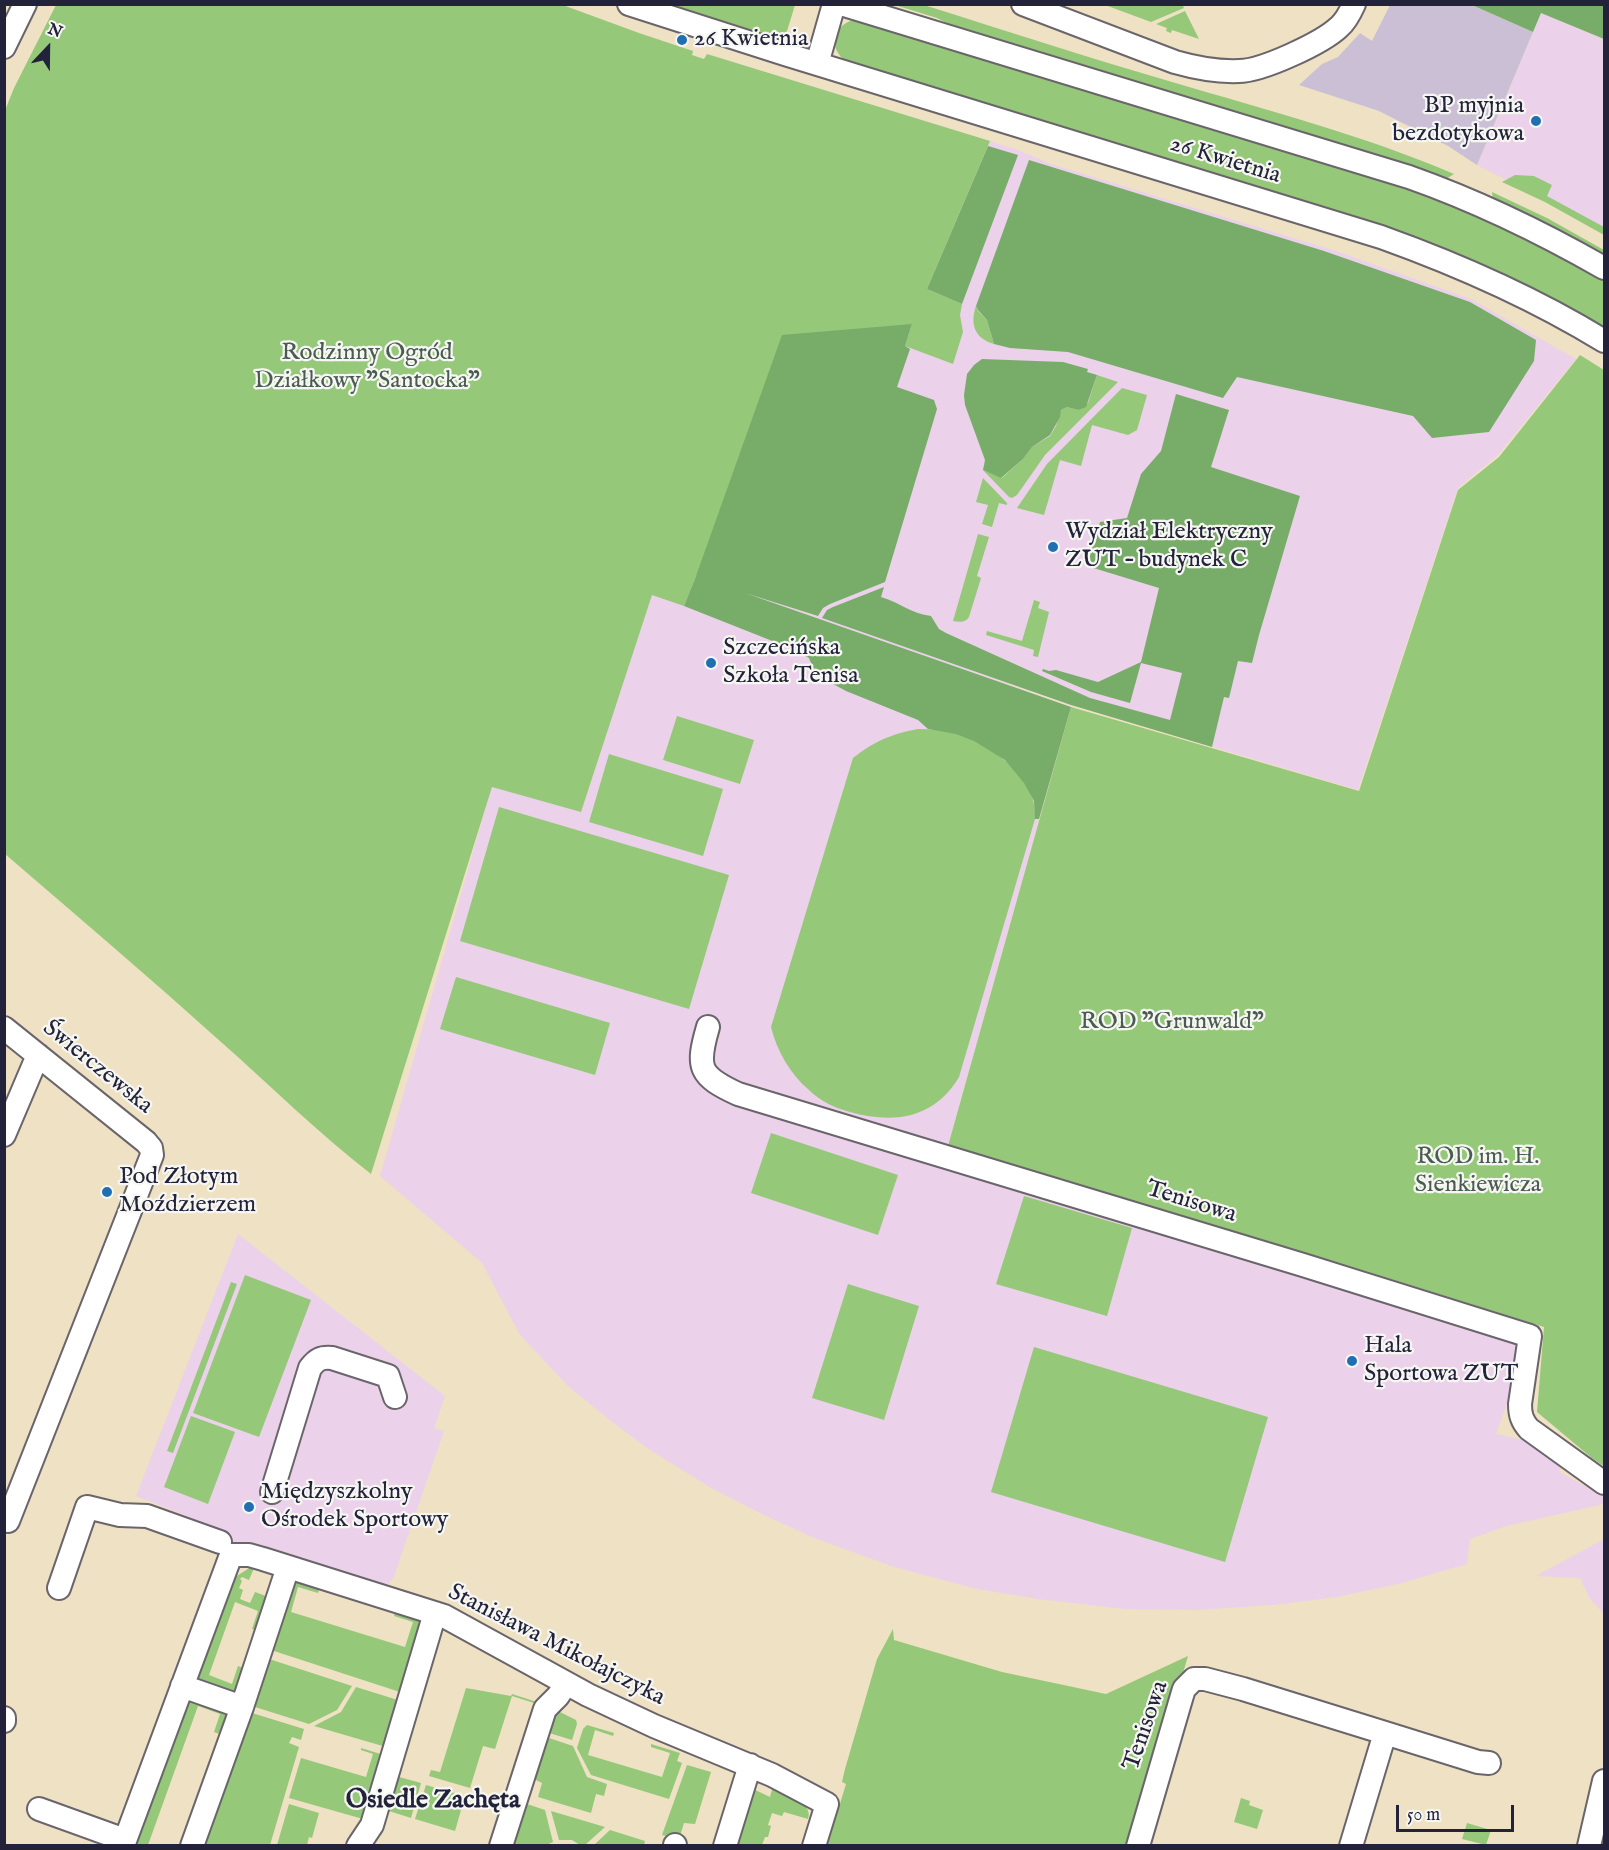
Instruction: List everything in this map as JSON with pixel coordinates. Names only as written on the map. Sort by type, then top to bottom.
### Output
[{"type":"street","points":[[4,47],[25,4]]},
{"type":"street","name":"26 Kwietnia","points":[[629,4],[1406,246],[1508,288],[1563,316],[1605,341]]},
{"type":"street","points":[[817,64],[834,4]]},
{"type":"street","name":"26 Kwietnia","points":[[841,4],[1409,177],[1466,198],[1515,220],[1605,268]]},
{"type":"street","points":[[1023,4],[1175,62],[1198,69],[1241,71],[1274,62],[1330,35],[1346,20],[1354,4]]},
{"type":"street","name":"Świerczewska","points":[[4,1028],[146,1142],[152,1152],[151,1160],[8,1521]]},
{"type":"street","name":"Tenisowa","points":[[708,1028],[700,1056],[701,1065],[714,1080],[738,1094],[1530,1336],[1520,1404],[1523,1423],[1529,1430],[1605,1483]]},
{"type":"street","points":[[4,1135],[38,1055]]},
{"type":"street","points":[[272,1492],[310,1368],[316,1360],[323,1357],[332,1358],[388,1376],[395,1397]]},
{"type":"street","name":"Stanisława Mikołajczyka","points":[[59,1588],[87,1507],[120,1515],[147,1516],[225,1548],[435,1613],[451,1619],[567,1684],[654,1726],[795,1785],[827,1804],[814,1845]]},
{"type":"street","points":[[39,1809],[124,1843],[182,1686],[225,1548]]},
{"type":"street","points":[[192,1845],[242,1707],[288,1567]]},
{"type":"street","points":[[358,1845],[372,1825],[435,1613]]},
{"type":"street","name":"Tenisowa","points":[[1138,1845],[1184,1689],[1194,1679],[1205,1679],[1243,1689],[1478,1762],[1489,1763]]},
{"type":"street","points":[[501,1845],[545,1709],[567,1684]]},
{"type":"street","points":[[182,1686],[242,1707]]},
{"type":"street","points":[[1351,1845],[1385,1733]]},
{"type":"street","points":[[724,1845],[750,1765]]},
{"type":"street","points":[[1589,1845],[1605,1781]]},
{"type":"shaded area","points":[[1390,5],[1472,5],[1533,32],[1477,165],[1448,146],[1379,111],[1299,85],[1322,64],[1338,57],[1360,33],[1372,41]]},
{"type":"shaded area","points":[[1541,13],[1604,39],[1604,230],[1477,165]]},
{"type":"shaded area","points":[[990,141],[1051,164],[1339,252],[1471,299],[1576,359],[1498,455],[1458,488],[1358,790],[1071,705],[963,668],[1071,707],[948,1146],[1514,1339],[1517,1347],[1508,1401],[1496,1434],[1528,1441],[1562,1465],[1559,1472],[1604,1496],[1604,1504],[1507,1526],[1470,1539],[1467,1564],[1398,1584],[1337,1597],[1273,1605],[1195,1610],[1125,1609],[1038,1599],[977,1589],[894,1567],[814,1538],[711,1488],[647,1448],[616,1425],[569,1387],[520,1335],[482,1263],[380,1176],[492,786],[581,811],[652,594],[696,576],[814,615],[912,324]]},
{"type":"shaded area","points":[[238,1234],[445,1396],[434,1428],[444,1431],[393,1579],[382,1589],[229,1543],[217,1538],[202,1522],[136,1496]]},
{"type":"shaded area","points":[[1604,1539],[1604,1614],[1590,1599],[1580,1578],[1536,1576]]},
{"type":"green space","name":"Rodzinny Ogród Działkowy \"Santocka\"","points":[[560,4],[693,51],[692,55],[704,59],[707,54],[990,141],[927,289],[962,304],[960,315],[963,332],[953,364],[905,346],[912,324],[696,576],[684,606],[652,595],[581,812],[492,787],[371,1174],[5,854],[4,113],[14,88],[56,5]]},
{"type":"green space","points":[[1182,4],[1184,8],[1151,22],[1105,5]]},
{"type":"green space","points":[[658,5],[795,5],[783,44]]},
{"type":"green space","points":[[895,5],[924,5],[1350,135],[1454,174],[1442,179],[958,29],[937,18]]},
{"type":"green space","points":[[1472,5],[1604,5],[1604,39],[1541,13],[1533,32]]},
{"type":"green space","points":[[1185,11],[1199,39],[1172,30],[1171,33],[1166,31],[1167,28],[1156,24]]},
{"type":"green space","points":[[856,19],[1384,180],[1465,207],[1604,280],[1604,329],[1556,301],[847,62],[837,50],[835,38],[842,26]]},
{"type":"green space","points":[[988,146],[1018,155],[962,304],[927,289]]},
{"type":"green space","points":[[1029,160],[1324,251],[1470,302],[1536,340],[1534,361],[1489,432],[1432,438],[1413,416],[1237,377],[1223,398],[1068,352],[1010,348],[994,344],[987,320],[976,306]]},
{"type":"green space","points":[[1515,175],[1534,176],[1552,185],[1547,196],[1604,227],[1604,235],[1545,202],[1502,182]]},
{"type":"green space","points":[[1492,192],[1547,218],[1604,250],[1604,258],[1493,200]]},
{"type":"green space","points":[[976,306],[987,320],[994,344],[982,338],[975,330],[973,319]]},
{"type":"green space","points":[[912,324],[905,346],[910,349],[897,387],[934,400],[937,409],[885,582],[830,604],[823,608],[818,616],[745,593],[1071,707],[1039,819],[1035,819],[1034,801],[1024,783],[1005,760],[974,741],[956,734],[928,729],[918,720],[846,691],[822,678],[813,668],[809,658],[785,646],[684,606],[782,335]]},
{"type":"green space","points":[[1580,355],[1604,370],[1604,1466],[1537,1412],[1544,1327],[1350,1266],[948,1146],[1071,707],[1359,791],[1458,490],[1499,457]]},
{"type":"green space","points":[[982,359],[1063,362],[1088,369],[1087,372],[1097,375],[1086,407],[1078,410],[1067,407],[1061,410],[1060,417],[1050,435],[1032,447],[1023,459],[1001,478],[983,470],[985,460],[965,405],[967,374]]},
{"type":"green space","points":[[1097,375],[1118,382],[1045,455],[1017,495],[1009,497],[983,470],[1002,478],[1023,459],[1032,447],[1050,436],[1061,410],[1067,407],[1078,410],[1088,403]]},
{"type":"green space","points":[[1122,388],[1147,395],[1137,430],[1128,435],[1092,425],[1081,466],[1060,460],[1044,515],[1017,508],[1047,464]]},
{"type":"green space","points":[[1176,394],[1229,410],[1211,467],[1300,496],[1252,663],[1238,661],[1229,698],[1224,697],[1212,747],[1071,705],[822,618],[827,610],[833,607],[884,587],[881,597],[918,613],[931,616],[939,629],[946,633],[1090,698],[1170,720],[1182,673],[1141,663],[1130,703],[1091,692],[1042,671],[1043,669],[1056,670],[1098,682],[1141,662],[1159,588],[1087,566],[1100,522],[1127,518],[1141,474],[1161,451]]},
{"type":"green space","points":[[983,478],[1007,503],[1007,505],[999,503],[992,527],[982,524],[988,505],[976,502]]},
{"type":"green space","points":[[978,534],[989,537],[977,576],[981,578],[969,617],[960,622],[953,621]]},
{"type":"green space","points":[[1034,600],[1040,602],[1038,608],[1049,612],[1038,657],[1033,656],[1034,650],[986,635],[987,631],[1022,641]]},
{"type":"green space","points":[[677,716],[754,740],[740,784],[663,760]]},
{"type":"green space","points":[[918,729],[946,731],[967,737],[1002,758],[1021,777],[1028,788],[1034,802],[1035,819],[959,1077],[938,1102],[925,1110],[912,1115],[882,1118],[844,1110],[828,1104],[813,1094],[785,1062],[771,1027],[853,758],[884,739]]},
{"type":"green space","points":[[609,754],[723,789],[703,856],[589,822]]},
{"type":"green space","points":[[499,807],[729,875],[689,1009],[460,941]]},
{"type":"green space","points":[[456,977],[610,1023],[595,1075],[440,1029]]},
{"type":"green space","points":[[771,1133],[898,1175],[878,1235],[751,1193]]},
{"type":"green space","points":[[1024,1196],[1132,1228],[1107,1316],[996,1284]]},
{"type":"green space","points":[[245,1275],[311,1300],[259,1437],[193,1413]]},
{"type":"green space","points":[[231,1282],[237,1284],[173,1453],[167,1451]]},
{"type":"green space","points":[[848,1284],[919,1306],[884,1420],[812,1398]]},
{"type":"green space","points":[[1034,1347],[1268,1417],[1225,1562],[991,1492]]},
{"type":"green space","points":[[191,1416],[235,1432],[208,1504],[164,1487]]},
{"type":"green space","points":[[251,1567],[254,1568],[249,1580],[242,1577],[240,1579],[242,1581],[239,1588],[243,1590],[240,1599],[250,1603],[255,1592],[274,1599],[263,1633],[252,1629],[258,1611],[235,1602],[209,1675],[232,1684],[238,1666],[250,1671],[238,1697],[198,1682],[197,1679],[232,1579]]},
{"type":"green space","points":[[290,1579],[320,1588],[318,1593],[298,1587],[291,1612],[405,1647],[413,1622],[394,1616],[395,1612],[425,1621],[403,1693],[274,1651],[269,1647]]},
{"type":"green space","points":[[893,1629],[894,1640],[1002,1672],[1106,1694],[1188,1656],[1132,1845],[827,1846],[846,1784],[842,1782],[845,1769],[877,1659]]},
{"type":"green space","points":[[269,1659],[352,1686],[337,1710],[309,1724],[255,1707],[251,1704]]},
{"type":"green space","points":[[356,1687],[401,1701],[386,1747],[314,1726],[341,1712]]},
{"type":"green space","points":[[466,1688],[511,1696],[512,1694],[540,1703],[537,1720],[530,1718],[534,1703],[512,1696],[495,1749],[483,1746],[470,1788],[429,1776],[431,1770],[440,1772]]},
{"type":"green space","points":[[190,1700],[231,1709],[227,1737],[214,1732],[220,1714],[198,1706],[148,1845],[136,1846]]},
{"type":"green space","points":[[556,1710],[576,1720],[572,1740],[543,1731]]},
{"type":"green space","points":[[252,1713],[304,1729],[301,1740],[292,1737],[289,1743],[299,1747],[270,1845],[208,1846],[199,1843],[240,1745]]},
{"type":"green space","points":[[587,1725],[614,1733],[613,1736],[595,1730],[588,1755],[662,1777],[670,1753],[651,1747],[651,1744],[680,1753],[677,1761],[682,1763],[669,1799],[591,1775],[577,1748],[583,1729]]},
{"type":"green space","points":[[540,1735],[573,1746],[587,1777],[607,1784],[604,1796],[596,1794],[591,1813],[538,1797],[542,1783],[528,1776]]},
{"type":"green space","points":[[361,1748],[384,1755],[363,1819],[289,1798],[301,1758],[366,1777],[373,1754]]},
{"type":"green space","points":[[687,1765],[711,1772],[695,1824],[684,1823],[679,1839],[662,1835]]},
{"type":"green space","points":[[399,1777],[421,1783],[411,1818],[389,1811]]},
{"type":"green space","points":[[426,1785],[465,1796],[455,1831],[415,1819]]},
{"type":"green space","points":[[773,1786],[803,1803],[809,1813],[808,1819],[784,1812],[782,1816],[772,1813],[768,1825],[771,1826],[768,1837],[765,1837],[762,1845],[730,1846],[749,1787],[770,1797]]},
{"type":"green space","points":[[1241,1798],[1250,1801],[1249,1805],[1263,1810],[1257,1829],[1234,1822]]},
{"type":"green space","points":[[289,1804],[319,1813],[312,1838],[309,1837],[307,1845],[277,1845]]},
{"type":"green space","points":[[527,1804],[545,1810],[553,1842],[546,1845],[507,1846],[518,1810]]},
{"type":"green space","points":[[551,1811],[605,1827],[585,1845],[572,1840],[559,1840]]},
{"type":"green space","points":[[1467,1823],[1491,1830],[1486,1845],[1462,1839]]},
{"type":"green space","points":[[610,1830],[645,1841],[644,1845],[594,1845]]},
{"type":"place","name":"26 Kwietnia","points":[[682,40]]},
{"type":"place","name":"BP myjnia bezdotykowa","points":[[1536,121]]},
{"type":"place","name":"Wydział Elektryczny ZUT – budynek C","points":[[1053,547]]},
{"type":"place","name":"Szczecińska Szkoła Tenisa","points":[[711,663]]},
{"type":"place","name":"Pod Złotym Moździerzem","points":[[107,1192]]},
{"type":"place","name":"Hala Sportowa ZUT","points":[[1352,1361]]},
{"type":"place","name":"Międzyszkolny Ośrodek Sportowy","points":[[249,1507]]},
{"type":"district","name":"Osiedle Zachęta","points":[[433,1802]]},
{"type":"park label","name":"ROD \"Grunwald\"","points":[[1172,1023]]},
{"type":"park label","name":"ROD im. H. Sienkiewicza","points":[[1478,1172]]}]
